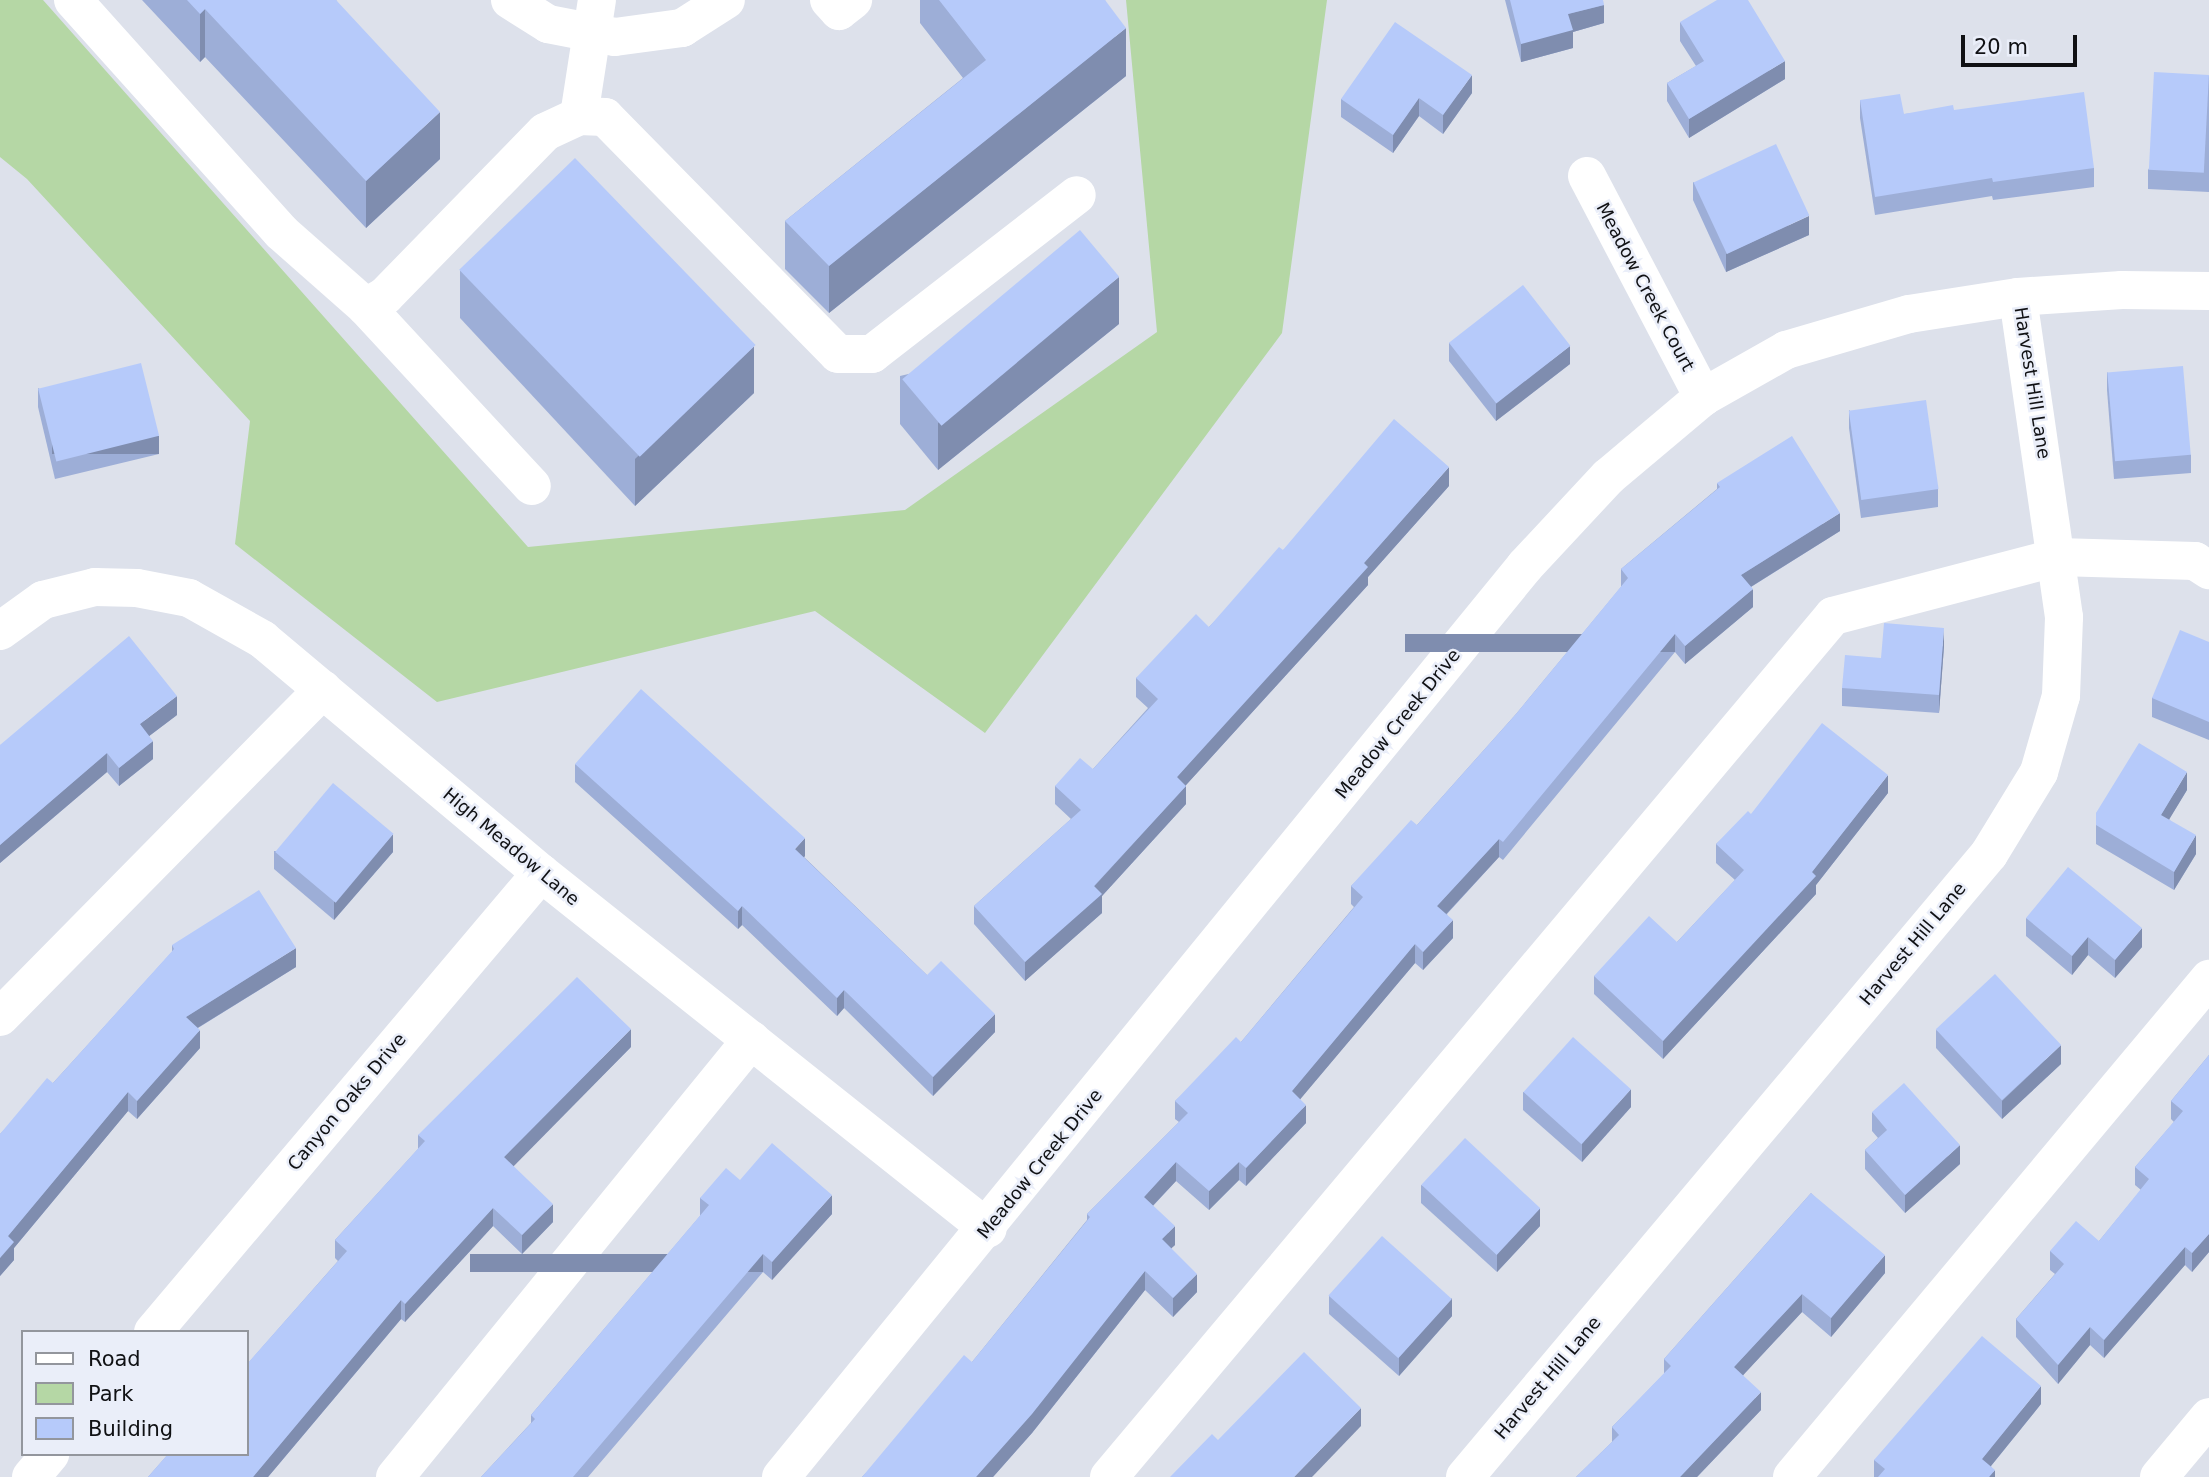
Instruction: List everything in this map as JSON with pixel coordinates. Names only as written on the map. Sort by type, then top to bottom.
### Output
[{"type":"street","points":[[73,0],[281,232],[366,307],[532,486]]},
{"type":"street","points":[[510,0],[548,24],[594,16]]},
{"type":"street","points":[[594,16],[615,37],[682,28],[726,0]]},
{"type":"street","points":[[829,0],[839,11],[853,0]]},
{"type":"street","points":[[579,116],[594,16]]},
{"type":"street","points":[[366,307],[385,296],[545,132],[579,116],[605,117],[838,354],[872,354],[1077,195]]},
{"type":"street","name":"Meadow Creek Court","points":[[1587,176],[1703,397]]},
{"type":"street","name":"Meadow Creek Drive","points":[[781,1477],[988,1229],[1525,566],[1608,477],[1703,397],[1786,350],[1909,314],[2018,297],[2122,290],[2209,292]]},
{"type":"street","name":"Harvest Hill Lane","points":[[1465,1477],[1989,854],[2039,772],[2061,696],[2064,617],[2058,557],[2018,297]]},
{"type":"street","points":[[1109,1477],[1833,616],[2058,557],[2195,561],[2209,570]]},
{"type":"street","name":"High Meadow Lane","points":[[0,631],[43,600],[95,587],[137,588],[189,598],[262,639],[541,873],[988,1229]]},
{"type":"street","points":[[0,1017],[323,691]]},
{"type":"street","name":"Canyon Oaks Drive","points":[[155,1330],[541,873]]},
{"type":"street","points":[[1792,1477],[2209,979]]},
{"type":"street","points":[[395,1477],[751,1040]]},
{"type":"street","points":[[2159,1477],[2209,1417]]},
{"type":"street","points":[[31,1477],[48,1456]]},
{"type":"green space","points":[[0,0],[43,0],[528,547],[905,510],[1157,332],[1126,0],[1327,0],[1282,333],[985,733],[815,611],[437,702],[235,544],[250,421],[27,179],[0,157]]},
{"type":"building","points":[[187,0],[336,0],[440,112],[366,181],[205,9],[200,14]]},
{"type":"building","points":[[939,0],[1105,0],[1126,28],[829,266],[785,221],[986,60]]},
{"type":"building","points":[[1510,0],[1603,0],[1604,5],[1568,14],[1573,30],[1521,44]]},
{"type":"building","points":[[1717,0],[1748,0],[1785,61],[1689,119],[1667,83],[1704,61],[1680,22]]},
{"type":"building","points":[[1395,22],[1472,75],[1443,115],[1419,98],[1393,135],[1341,99]]},
{"type":"building","points":[[2154,72],[2209,75],[2204,173],[2149,170]]},
{"type":"building","points":[[2084,92],[2094,168],[1993,182],[1992,178],[1875,197],[1860,100],[1900,94],[1904,114],[1953,105],[1954,110]]},
{"type":"building","points":[[1776,144],[1809,216],[1727,254],[1694,182]]},
{"type":"building","points":[[575,158],[756,345],[640,457],[459,270]]},
{"type":"building","points":[[1080,230],[1119,277],[941,426],[902,379]]},
{"type":"building","points":[[1523,285],[1570,346],[1496,404],[1449,343]]},
{"type":"building","points":[[141,363],[159,436],[56,461],[38,389]]},
{"type":"building","points":[[2183,366],[2191,455],[2115,461],[2107,373]]},
{"type":"building","points":[[1926,400],[1939,489],[1861,500],[1849,411]]},
{"type":"building","points":[[1394,419],[1449,467],[1364,563],[1368,567],[1177,777],[1186,786],[1094,886],[1102,894],[1025,962],[974,906],[1081,810],[1055,786],[1080,758],[1093,769],[1158,699],[1136,678],[1196,614],[1209,627],[1279,547],[1283,550]]},
{"type":"building","points":[[1792,436],[1840,513],[1741,575],[1753,589],[1685,646],[1675,634],[1503,842],[1499,839],[1437,906],[1453,920],[1423,952],[1415,944],[1292,1091],[1306,1105],[1246,1168],[1239,1162],[1209,1191],[1176,1162],[1144,1197],[1175,1226],[1162,1239],[1197,1274],[1173,1298],[1145,1271],[1032,1414],[976,1477],[862,1477],[964,1355],[972,1362],[1090,1217],[1087,1214],[1188,1113],[1175,1101],[1236,1037],[1241,1042],[1363,897],[1351,886],[1411,820],[1417,825],[1516,714],[1628,578],[1621,569],[1720,487],[1717,483]]},
{"type":"building","points":[[1884,623],[1944,628],[1939,695],[1842,688],[1845,655],[1881,658]]},
{"type":"building","points":[[2180,630],[2209,642],[2209,722],[2152,698]]},
{"type":"building","points":[[129,636],[177,696],[140,724],[153,741],[119,768],[107,753],[0,845],[0,745]]},
{"type":"building","points":[[641,689],[805,838],[795,849],[927,975],[941,961],[995,1014],[933,1077],[844,990],[837,998],[742,906],[738,911],[575,764]]},
{"type":"building","points":[[1822,723],[1888,775],[1812,872],[1816,876],[1663,1041],[1594,976],[1649,916],[1677,942],[1744,870],[1716,844],[1748,811],[1751,814]]},
{"type":"building","points":[[2139,743],[2187,772],[2161,815],[2196,835],[2174,872],[2096,825],[2096,813]]},
{"type":"building","points":[[333,783],[394,834],[336,903],[275,852]]},
{"type":"building","points":[[2068,867],[2142,928],[2115,960],[2088,937],[2072,956],[2026,918]]},
{"type":"building","points":[[259,890],[296,948],[186,1017],[200,1030],[137,1101],[128,1092],[8,1236],[14,1242],[0,1258],[0,1134],[47,1078],[53,1083],[174,949],[172,945]]},
{"type":"building","points":[[1995,974],[2061,1045],[2002,1100],[1936,1029]]},
{"type":"building","points":[[577,977],[631,1029],[504,1157],[553,1204],[522,1235],[493,1208],[405,1304],[401,1300],[253,1477],[148,1477],[166,1456],[248,1456],[248,1363],[347,1251],[335,1240],[425,1141],[418,1135]]},
{"type":"building","points":[[1573,1037],[1631,1089],[1581,1144],[1523,1092]]},
{"type":"building","points":[[2209,1055],[2209,1234],[2192,1253],[2185,1247],[2104,1340],[2090,1327],[2058,1365],[2016,1319],[2064,1264],[2050,1251],[2076,1221],[2099,1241],[2149,1179],[2135,1167],[2183,1111],[2171,1101]]},
{"type":"building","points":[[1904,1083],[1960,1145],[1905,1195],[1865,1150],[1887,1130],[1872,1112]]},
{"type":"building","points":[[1465,1138],[1540,1208],[1497,1255],[1421,1185]]},
{"type":"building","points":[[772,1143],[832,1195],[772,1262],[763,1254],[573,1477],[481,1477],[535,1419],[531,1415],[709,1205],[700,1198],[726,1168],[740,1180]]},
{"type":"building","points":[[1811,1193],[1885,1255],[1831,1318],[1802,1294],[1734,1367],[1761,1392],[1680,1477],[1576,1477],[1619,1435],[1612,1427],[1671,1366],[1664,1359]]},
{"type":"building","points":[[1382,1236],[1452,1299],[1398,1358],[1328,1295]]},
{"type":"building","points":[[1982,1336],[2041,1386],[1982,1459],[1995,1470],[1989,1477],[1878,1477],[1885,1469],[1874,1460]]},
{"type":"building","points":[[1304,1352],[1361,1408],[1294,1477],[1170,1477],[1212,1434],[1218,1440]]}]
